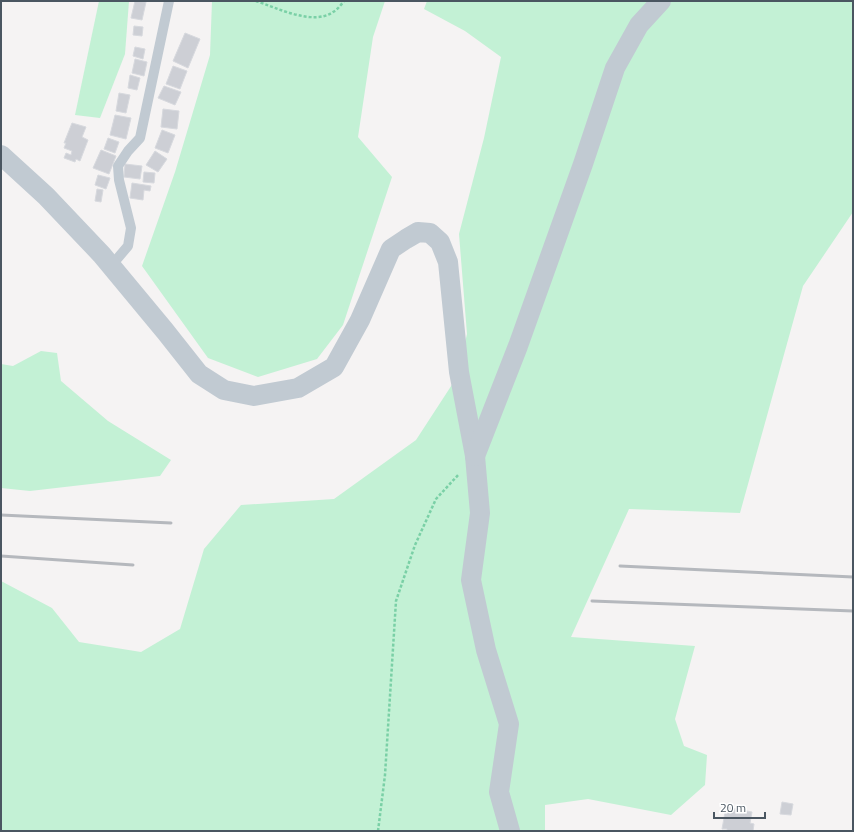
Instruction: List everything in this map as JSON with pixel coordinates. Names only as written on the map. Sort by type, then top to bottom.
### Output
[{"type":"street","points":[[475,456],[518,346],[583,164],[615,68],[639,25],[661,1]]},
{"type":"street","points":[[1,155],[46,196],[111,266],[166,331],[199,374],[224,390],[254,396],[298,388],[334,367],[360,320],[392,249],[418,232],[430,233],[440,242],[448,262],[459,372],[475,456],[480,513],[471,580],[486,650],[509,724],[499,792],[510,831]]},
{"type":"lane","points":[[111,266],[128,246],[131,228],[119,180],[118,166],[128,151],[140,138],[169,1]]},
{"type":"path","points":[[256,1],[295,15],[322,17],[333,12],[344,1]]},
{"type":"path","points":[[378,831],[385,775],[396,601],[415,545],[436,499],[475,456]]},
{"type":"green space","points":[[99,1],[129,1],[125,54],[100,118],[75,115]]},
{"type":"green space","points":[[212,1],[385,1],[373,37],[358,137],[392,177],[343,325],[317,359],[258,377],[208,358],[142,266],[175,172],[210,55]]},
{"type":"green space","points":[[427,1],[853,1],[853,212],[803,286],[740,513],[629,509],[571,637],[695,646],[675,719],[684,746],[707,755],[705,785],[671,815],[588,799],[545,805],[545,831],[1,831],[1,581],[52,608],[79,642],[141,652],[180,629],[204,549],[241,505],[334,499],[416,440],[457,377],[467,334],[459,234],[484,138],[501,57],[465,31],[424,9]]},
{"type":"green space","points":[[41,351],[57,353],[61,381],[108,421],[171,460],[160,476],[30,491],[1,488],[1,364],[13,366]]},
{"type":"building","points":[[135,1],[146,2],[142,20],[131,18]]},
{"type":"building","points":[[134,26],[143,27],[142,36],[133,35]]},
{"type":"building","points":[[185,33],[200,39],[188,68],[173,61]]},
{"type":"building","points":[[135,47],[145,49],[143,59],[133,56]]},
{"type":"building","points":[[135,59],[147,62],[144,76],[132,73]]},
{"type":"building","points":[[173,66],[187,71],[180,89],[166,84]]},
{"type":"building","points":[[130,75],[140,78],[137,90],[128,88]]},
{"type":"building","points":[[164,86],[181,92],[175,105],[158,98]]},
{"type":"building","points":[[119,93],[130,95],[126,113],[116,111]]},
{"type":"building","points":[[163,109],[179,111],[177,129],[161,127]]},
{"type":"building","points":[[115,115],[131,118],[126,139],[110,135]]},
{"type":"building","points":[[72,123],[86,127],[82,137],[88,140],[80,161],[76,159],[75,162],[64,158],[66,153],[71,155],[72,151],[64,148],[66,143],[64,143]]},
{"type":"building","points":[[162,130],[175,135],[168,153],[155,148]]},
{"type":"building","points":[[108,138],[119,142],[115,153],[104,149]]},
{"type":"building","points":[[101,150],[116,156],[109,174],[93,168]]},
{"type":"building","points":[[155,151],[167,159],[158,172],[146,165]]},
{"type":"building","points":[[125,164],[142,166],[140,179],[124,177]]},
{"type":"building","points":[[144,172],[155,173],[154,183],[143,182]]},
{"type":"building","points":[[98,175],[110,178],[106,189],[95,185]]},
{"type":"building","points":[[132,183],[151,186],[150,191],[144,190],[143,200],[130,198]]},
{"type":"building","points":[[97,189],[103,190],[101,202],[95,201]]},
{"type":"building","points":[[782,802],[793,804],[791,815],[780,814]]},
{"type":"building","points":[[726,807],[752,812],[750,823],[754,824],[753,831],[727,831],[727,829],[722,829]]},
{"type":"railway","points":[[1,515],[171,523]]},
{"type":"railway","points":[[1,556],[133,565]]},
{"type":"railway","points":[[620,566],[853,577]]},
{"type":"railway","points":[[592,601],[853,611]]}]
